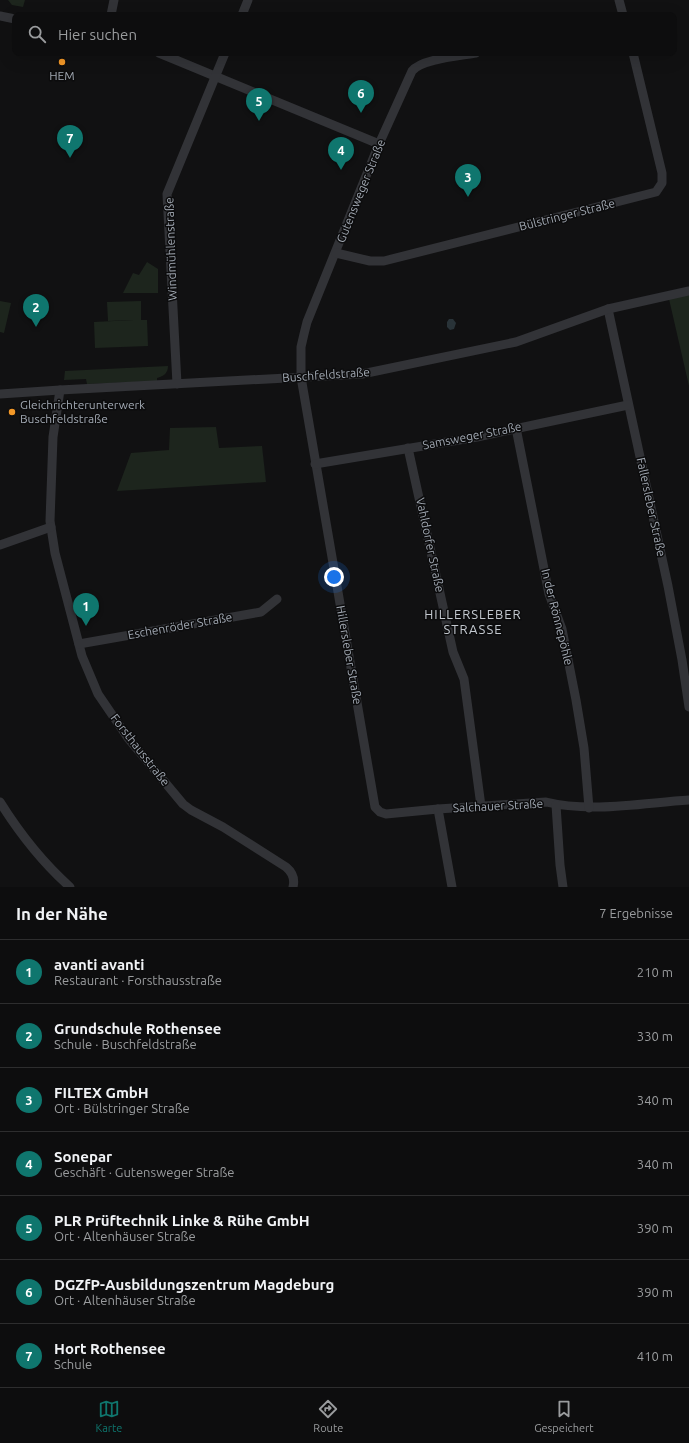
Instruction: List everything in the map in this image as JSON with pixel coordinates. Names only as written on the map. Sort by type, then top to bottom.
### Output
[{"type":"street","points":[[112,12],[114,0]]},
{"type":"street","points":[[243,12],[248,0]]},
{"type":"street","points":[[619,0],[622,12]]},
{"type":"street","points":[[0,16],[12,18]]},
{"type":"street","points":[[166,56],[379,144]]},
{"type":"street","name":"Windmühlenstraße","points":[[177,384],[168,194],[224,56]]},
{"type":"street","name":"Gutensweger Straße","points":[[301,377],[301,347],[304,334],[379,144],[410,74],[414,68],[428,62],[460,56]]},
{"type":"street","name":"Bülstringer Straße","points":[[336,253],[370,261],[389,260],[656,192],[662,183],[662,173],[634,56]]},
{"type":"street","name":"Buschfeldstraße","points":[[0,394],[362,374],[516,342],[608,309],[689,291]]},
{"type":"street","name":"Fallersleber Straße","points":[[608,309],[668,586],[689,707]]},
{"type":"street","name":"Hillersleber Straße","points":[[301,377],[375,807],[380,812]]},
{"type":"street","name":"Forsthausstraße","points":[[60,390],[53,437],[51,527],[55,553],[86,667],[103,701],[128,738],[183,804],[191,810],[223,827],[288,869],[293,877],[294,887]]},
{"type":"street","name":"Samsweger Straße","points":[[316,464],[477,437],[628,405]]},
{"type":"street","name":"In der Rönnepöhle","points":[[516,428],[549,594],[562,629],[576,700],[584,748],[589,808]]},
{"type":"street","name":"Vahldorfer Straße","points":[[408,448],[453,652],[464,678],[481,806]]},
{"type":"street","points":[[0,545],[51,527]]},
{"type":"street","name":"Eschenröder Straße","points":[[79,644],[261,612],[277,599]]},
{"type":"street","name":"Salchauer Straße","points":[[380,812],[388,814],[546,802],[556,805],[589,808],[689,800]]},
{"type":"street","points":[[0,802],[11,820],[34,850],[70,887]]},
{"type":"street","points":[[556,805],[563,887]]},
{"type":"street","points":[[438,809],[452,887]]},
{"type":"shaded area","points":[[8,0],[25,0],[23,7],[12,5]]},
{"type":"shaded area","points":[[147,262],[158,269],[158,293],[123,293],[133,273],[139,275]]},
{"type":"shaded area","points":[[689,295],[689,386],[669,299]]},
{"type":"shaded area","points":[[0,301],[11,303],[4,333],[0,332]]},
{"type":"shaded area","points":[[141,301],[141,320],[147,320],[148,346],[95,348],[94,322],[134,320],[108,321],[107,302]]},
{"type":"shaded area","points":[[449,319],[453,319],[456,323],[454,329],[450,330],[447,327],[447,322]]},
{"type":"shaded area","points":[[168,366],[164,375],[157,378],[157,381],[87,384],[86,379],[64,380],[65,371]]},
{"type":"shaded area","points":[[216,427],[219,448],[262,446],[266,482],[117,491],[131,453],[169,450],[170,428]]},
{"type":"place","name":"HEM","points":[[62,62]]},
{"type":"place","name":"DGZfP-Ausbildungszentrum Magdeburg","points":[[361,113]]},
{"type":"place","name":"PLR Prüftechnik Linke & Rühe GmbH","points":[[259,121]]},
{"type":"place","name":"Hort Rothensee","points":[[70,158]]},
{"type":"place","name":"Sonepar","points":[[341,170]]},
{"type":"place","name":"FILTEX GmbH","points":[[468,197]]},
{"type":"place","name":"Grundschule Rothensee","points":[[36,327]]},
{"type":"place","name":"Gleichrichterunterwerk Buschfeldstraße","points":[[12,412]]},
{"type":"place","name":"avanti avanti","points":[[86,626]]},
{"type":"district","name":"HILLERSLEBER STRASSE","points":[[473,622]]}]
